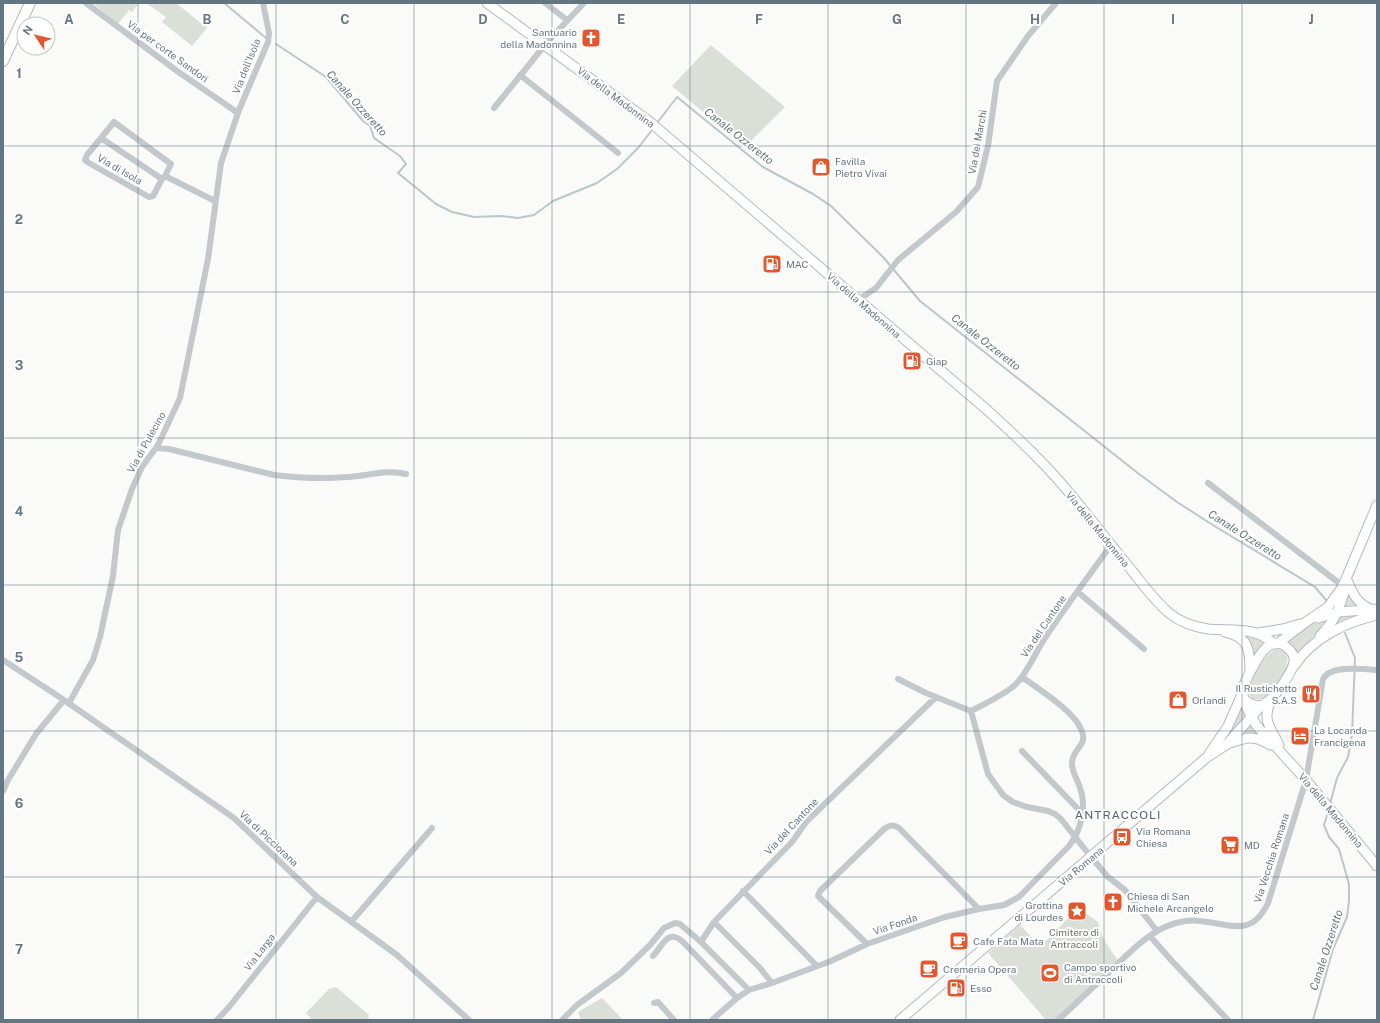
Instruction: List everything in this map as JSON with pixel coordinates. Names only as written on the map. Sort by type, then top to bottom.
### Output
[{"type":"main road","points":[[3,61],[30,3]]},
{"type":"street","name":"Via per corte Sandori","points":[[86,3],[177,71],[238,113]]},
{"type":"street","name":"Via dell'Isola","points":[[238,113],[268,42],[269,33],[263,3]]},
{"type":"street","name":"Via della Madonnina","points":[[487,3],[650,122],[1022,441],[1075,499],[1150,594],[1169,613],[1186,624],[1214,629]]},
{"type":"street","points":[[544,3],[567,20]]},
{"type":"street","points":[[494,108],[545,44],[584,3]]},
{"type":"street","name":"Via dei Marchi","points":[[858,300],[876,288],[904,254],[956,212],[978,187],[988,146],[997,81],[1028,36],[1056,3]]},
{"type":"street","points":[[520,75],[618,153]]},
{"type":"street","name":"Via di Pulecino","points":[[3,791],[12,773],[36,734],[66,702],[93,660],[100,637],[113,576],[118,530],[132,488],[142,467],[156,448],[180,398],[208,259],[215,201],[222,163],[238,113]]},
{"type":"street","name":"Via di Isola","points":[[114,122],[172,164],[164,177],[153,196],[149,198],[85,160],[87,155],[114,122]]},
{"type":"street","name":"Via di Isola","points":[[101,138],[164,177],[215,201]]},
{"type":"street","points":[[156,448],[281,476],[347,477],[398,472],[406,474]]},
{"type":"street","points":[[1208,483],[1345,584],[1359,603],[1375,611]]},
{"type":"street","points":[[1310,648],[1330,626],[1339,612],[1345,584],[1351,567],[1377,505]]},
{"type":"street","name":"Via del Cantone","points":[[971,711],[1011,688],[1022,677],[1045,638],[1110,545]]},
{"type":"street","points":[[1206,758],[1228,726],[1244,696],[1250,674],[1261,653],[1328,608],[1345,584]]},
{"type":"street","points":[[1078,592],[1144,649]]},
{"type":"street","points":[[1258,634],[1283,629],[1339,612],[1375,611]]},
{"type":"street","points":[[1226,745],[1262,705],[1272,698],[1281,687],[1299,657],[1324,637],[1375,611]]},
{"type":"street","points":[[1214,629],[1237,629],[1258,634],[1269,639],[1275,644],[1281,644],[1292,652],[1294,658],[1293,667]]},
{"type":"street","points":[[1214,629],[1239,636],[1244,641],[1250,655],[1250,674]]},
{"type":"street","name":"Via di Picciorana","points":[[3,660],[234,818],[317,896],[407,963],[469,1020]]},
{"type":"street","name":"Via Vecchia Romana","points":[[1058,1020],[1157,931],[1173,924],[1192,920],[1232,927],[1244,926],[1253,923],[1264,911],[1277,875],[1306,780],[1322,685],[1326,675],[1330,672],[1348,669],[1377,670]]},
{"type":"street","name":"Via Fonda","points":[[712,1020],[749,990],[817,966],[867,944],[945,917],[1004,905],[1019,897],[1069,846],[1075,838],[1082,813],[1082,794],[1072,768],[1072,761],[1084,740],[1084,734],[1076,719],[1022,677]]},
{"type":"street","points":[[898,679],[936,697],[971,711],[988,774],[1003,795],[1020,805],[1056,814],[1065,822],[1075,838],[1108,877],[1125,890],[1157,931]]},
{"type":"street","points":[[1244,696],[1251,704],[1262,705]]},
{"type":"street","points":[[1244,696],[1251,717],[1257,726],[1284,755]]},
{"type":"street","name":"Via del Cantone","points":[[701,942],[714,922],[792,842],[807,821],[936,697]]},
{"type":"street","points":[[1272,698],[1266,712],[1267,724],[1284,755]]},
{"type":"street","points":[[1206,758],[1226,745],[1245,738],[1260,738],[1284,755]]},
{"type":"street","points":[[1022,751],[1082,813]]},
{"type":"street","name":"Via della Madonnina","points":[[1284,755],[1377,866]]},
{"type":"street","name":"Via Romana","points":[[900,1020],[1206,758]]},
{"type":"street","points":[[867,944],[818,896],[820,891],[884,828],[889,825],[899,828],[979,909]]},
{"type":"street","points":[[351,922],[432,828]]},
{"type":"street","points":[[743,891],[817,966]]},
{"type":"street","name":"Via Larga","points":[[217,1020],[317,896]]},
{"type":"street","points":[[714,922],[760,968],[772,983]]},
{"type":"street","points":[[562,1020],[577,1005],[621,973],[650,945],[664,928],[670,924],[680,924],[701,942],[749,990]]},
{"type":"street","points":[[653,956],[668,937],[673,935],[676,936],[738,998]]},
{"type":"street","points":[[1150,936],[1228,1020]]},
{"type":"street","points":[[654,1003],[658,1002],[674,1020]]},
{"type":"green space","points":[[93,3],[139,3],[132,12],[129,10],[118,24]]},
{"type":"green space","points":[[146,3],[176,3],[207,28],[192,46],[162,22],[166,17]]},
{"type":"green space","points":[[711,45],[785,107],[745,147],[672,86]]},
{"type":"green space","points":[[1348,591],[1359,605],[1343,606]]},
{"type":"green space","points":[[1369,612],[1346,620],[1332,628],[1340,615]]},
{"type":"green space","points":[[1329,618],[1325,626],[1297,653],[1293,646],[1284,640],[1310,624]]},
{"type":"green space","points":[[1241,634],[1249,634],[1268,642],[1254,657]]},
{"type":"green space","points":[[1276,649],[1284,652],[1287,657],[1287,664],[1280,681],[1263,698],[1253,699],[1249,692],[1251,680],[1258,667],[1267,656]]},
{"type":"green space","points":[[1241,703],[1247,717],[1220,747]]},
{"type":"green space","points":[[1250,722],[1261,736],[1239,736]]},
{"type":"green space","name":"Campo sportivo di Antraccoli","points":[[1081,907],[1084,912],[1098,922],[1103,937],[1118,960],[1055,1020],[1046,1020],[988,953],[1020,925],[1040,946]]},
{"type":"green space","points":[[336,987],[369,1015],[368,1020],[312,1020],[306,1013],[329,989]]},
{"type":"green space","points":[[602,998],[623,1020],[581,1020],[578,1012]]},
{"type":"waterway","name":"Canale Ozzeretto","points":[[224,3],[266,38]]},
{"type":"waterway","name":"Canale Ozzeretto","points":[[276,44],[326,77],[363,121],[370,126],[374,138],[400,156],[406,164],[398,173],[436,204],[452,212],[474,217],[501,216],[518,218],[534,215],[553,201],[597,183],[617,169],[638,148],[652,130]]},
{"type":"waterway","name":"Canale Ozzeretto","points":[[657,123],[677,97],[763,167],[813,194],[831,206],[883,257],[920,301],[1139,474],[1177,502],[1315,587],[1326,600]]},
{"type":"waterway","name":"Canale Ozzeretto","points":[[1330,804],[1337,778],[1348,757],[1352,735],[1355,658],[1345,633]]},
{"type":"waterway","name":"Canale Ozzeretto","points":[[1313,1020],[1333,949],[1347,917],[1349,901],[1349,884],[1339,849],[1329,837],[1324,825],[1328,812]]},
{"type":"place","name":"Santuario della Madonnina","points":[[591,38]]},
{"type":"place","name":"Favilla Pietro Vivai","points":[[821,167]]},
{"type":"place","name":"MAC","points":[[772,264]]},
{"type":"place","name":"Giap","points":[[912,361]]},
{"type":"place","name":"Il Rustichetto S.A.S","points":[[1311,694]]},
{"type":"place","name":"Orlandi","points":[[1178,700]]},
{"type":"place","name":"La Locanda Francigena","points":[[1300,736]]},
{"type":"place","name":"Via Romana Chiesa","points":[[1122,837]]},
{"type":"place","name":"MD","points":[[1230,845]]},
{"type":"place","name":"Chiesa di San Michele Arcangelo","points":[[1113,902]]},
{"type":"place","name":"Grottina di Lourdes","points":[[1077,911]]},
{"type":"place","name":"Cafe Fata Mata","points":[[959,941]]},
{"type":"place","name":"Cremeria Opera","points":[[929,969]]},
{"type":"place","name":"Campo sportivo di Antraccoli","points":[[1050,973]]},
{"type":"place","name":"Esso","points":[[956,988]]},
{"type":"district","name":"ANTRACCOLI","points":[[1118,815]]},
{"type":"park label","name":"Cimitero di Antraccoli","points":[[1074,938]]}]
